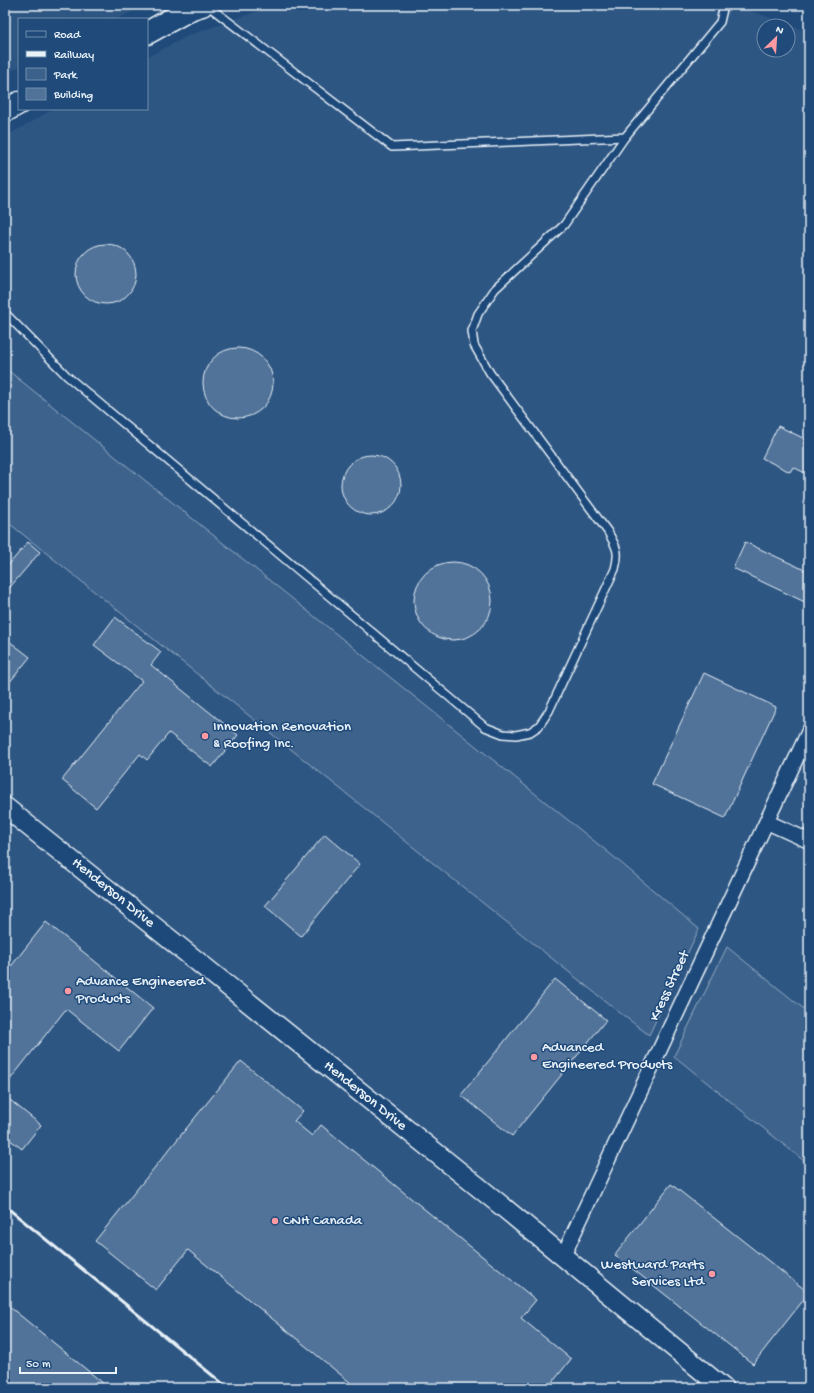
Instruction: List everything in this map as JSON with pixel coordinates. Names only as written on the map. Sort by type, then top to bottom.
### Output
[{"type":"main road","points":[[148,32],[192,8],[202,5]]},
{"type":"main road","points":[[5,111],[18,104]]},
{"type":"street","name":"Kress Street","points":[[563,1256],[809,731]]},
{"type":"street","name":"Henderson Drive","points":[[5,807],[563,1256],[723,1388]]},
{"type":"street","points":[[767,822],[809,841]]},
{"type":"lane","points":[[207,5],[392,146],[625,136]]},
{"type":"lane","points":[[5,313],[67,376],[486,727],[503,734],[516,735],[530,732],[539,726],[549,711],[615,569],[618,557],[617,549],[608,532],[490,373],[474,345],[472,331],[478,314],[495,289],[564,225],[625,136],[720,22],[724,5]]},
{"type":"shaded area","points":[[5,5],[146,5],[119,18],[18,18],[18,68],[5,74]]},
{"type":"shaded area","points":[[275,5],[732,5],[770,18],[756,18],[756,58],[796,58],[796,27],[809,32],[809,1388],[5,1388],[5,137],[51,110],[148,110],[148,56],[190,35]]},
{"type":"green space","points":[[5,368],[614,857],[699,929],[649,1035],[5,520]]},
{"type":"green space","points":[[727,947],[809,1013],[809,1165],[674,1056]]},
{"type":"building","points":[[106,244],[123,249],[131,257],[136,274],[131,291],[123,299],[106,304],[89,299],[81,291],[76,274],[81,257],[89,249]]},
{"type":"building","points":[[238,348],[251,351],[263,358],[270,370],[273,383],[270,396],[263,408],[251,415],[238,418],[225,415],[213,408],[206,396],[203,383],[206,370],[213,358],[225,351]]},
{"type":"building","points":[[778,426],[805,439],[803,445],[809,448],[809,475],[793,467],[790,472],[762,458]]},
{"type":"building","points":[[371,455],[387,460],[392,464],[396,469],[401,485],[396,501],[392,506],[387,510],[371,515],[355,510],[350,506],[346,501],[341,485],[346,469],[350,464],[355,460]]},
{"type":"building","points":[[28,542],[40,552],[5,593],[5,569]]},
{"type":"building","points":[[745,542],[809,572],[809,604],[733,568]]},
{"type":"building","points":[[445,562],[461,562],[475,568],[486,579],[492,593],[492,609],[486,623],[475,634],[461,640],[445,640],[431,634],[420,623],[414,609],[414,593],[420,579],[431,568]]},
{"type":"building","name":"Innovation Renovation & Roofing Inc.","points":[[115,617],[161,652],[151,665],[238,735],[212,767],[169,733],[147,760],[140,754],[96,808],[62,780],[142,681],[94,645]]},
{"type":"building","points":[[5,638],[30,657],[5,688]]},
{"type":"building","points":[[704,673],[776,707],[725,818],[652,784]]},
{"type":"building","points":[[325,834],[360,864],[301,936],[265,906]]},
{"type":"building","name":"Advance Engineered Products","points":[[46,922],[153,1008],[119,1051],[66,1009],[5,1086],[5,974]]},
{"type":"building","name":"Advanced Engineered Products","points":[[555,979],[606,1020],[512,1136],[461,1095]]},
{"type":"building","name":"CNH Canada","points":[[241,1061],[303,1111],[294,1121],[312,1136],[321,1125],[536,1300],[521,1318],[571,1359],[548,1388],[357,1388],[188,1250],[156,1290],[95,1241]]},
{"type":"building","points":[[5,1096],[41,1125],[22,1149],[5,1136]]},
{"type":"building","name":"Westward Parts Services Ltd","points":[[671,1184],[809,1293],[753,1364],[615,1255]]},
{"type":"building","points":[[5,1303],[109,1388],[5,1388]]},
{"type":"railway","points":[[5,1206],[228,1388]]},
{"type":"place","name":"Innovation Renovation & Roofing Inc.","points":[[205,736]]},
{"type":"place","name":"Advance Engineered Products","points":[[68,991]]},
{"type":"place","name":"Advanced Engineered Products","points":[[534,1057]]},
{"type":"place","name":"CNH Canada","points":[[275,1221]]},
{"type":"place","name":"Westward Parts Services Ltd","points":[[712,1274]]}]
